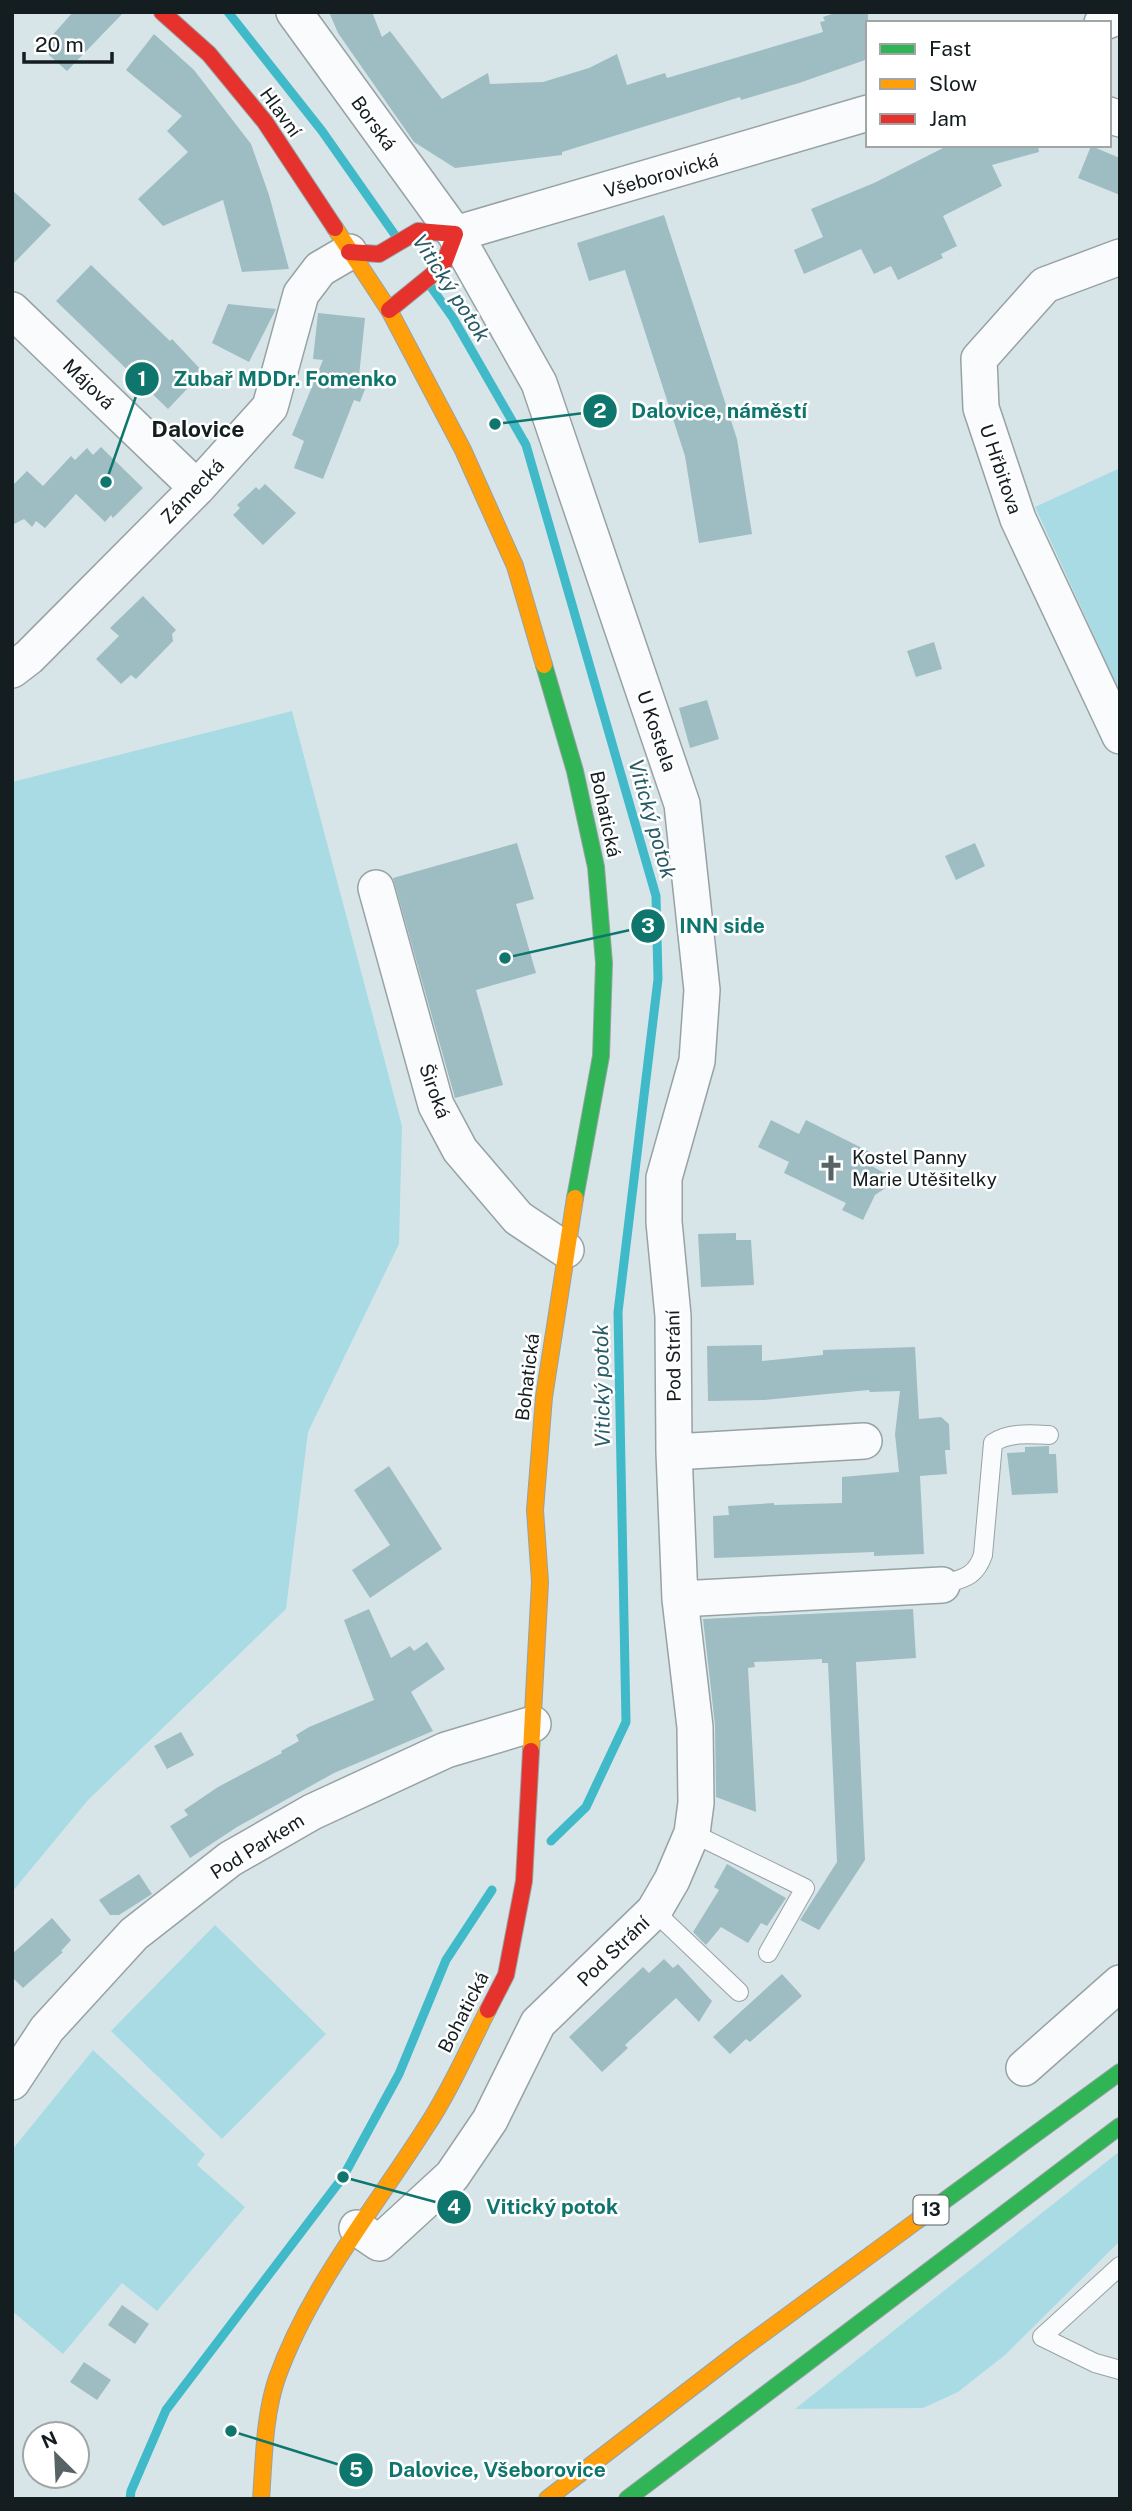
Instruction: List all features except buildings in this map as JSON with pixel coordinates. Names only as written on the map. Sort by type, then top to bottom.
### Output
[{"type":"main road","name":"Hlavní","points":[[162,12],[209,54],[265,122],[364,253]]},
{"type":"main road","points":[[364,253],[418,231],[455,234],[443,266],[389,310]]},
{"type":"main road","name":"Bohatická","points":[[261,2499],[266,2435],[276,2381],[291,2344],[311,2305],[368,2236],[506,1975],[524,1881],[540,1582],[536,1498],[544,1397],[566,1250],[601,1056],[604,963],[596,867],[575,771],[515,566],[463,450],[389,310],[364,253]]},
{"type":"main road","name":"13","points":[[547,2499],[742,2349],[1120,2072]]},
{"type":"main road","name":"13","points":[[627,2499],[1120,2126]]},
{"type":"street","name":"Borská","points":[[294,12],[455,234]]},
{"type":"street","name":"Všeborovická","points":[[455,234],[866,114]]},
{"type":"street","name":"U Kostela","points":[[455,234],[539,383],[682,804],[702,990],[697,1061],[664,1178],[664,1222],[668,1259]]},
{"type":"street","name":"Zámecká","points":[[12,670],[29,657],[197,488],[270,407],[301,294],[320,269],[364,253]]},
{"type":"street","name":"U Hřbitova","points":[[1120,257],[1045,285],[979,359],[981,408],[1018,519],[1120,736]]},
{"type":"street","name":"Májová","points":[[12,310],[197,488]]},
{"type":"street","name":"Široká","points":[[376,888],[432,1092],[442,1116],[460,1150],[518,1218],[566,1250]]},
{"type":"street","name":"Pod Strání","points":[[368,2236],[452,2176],[490,2120],[538,2023],[654,1911],[672,1880],[692,1833],[696,1803],[695,1727],[680,1599],[674,1452],[673,1316],[668,1259]]},
{"type":"street","points":[[674,1452],[864,1441]]},
{"type":"street","points":[[680,1599],[942,1585]]},
{"type":"street","name":"Pod Parkem","points":[[12,2082],[47,2029],[134,1934],[230,1859],[312,1812],[446,1750],[533,1724]]},
{"type":"street","points":[[1024,2068],[1120,1983]]},
{"type":"lane","points":[[942,1585],[970,1575],[978,1568],[983,1555],[993,1443],[1001,1437],[1049,1435]]},
{"type":"lane","points":[[692,1833],[805,1888],[768,1953]]},
{"type":"lane","points":[[654,1911],[739,1992]]},
{"type":"lane","points":[[1120,2266],[1042,2337],[1095,2363],[1120,2370]]},
{"type":"shaded area","points":[[1120,468],[1120,692],[1035,507]]},
{"type":"shaded area","points":[[292,711],[402,1126],[399,1244],[308,1432],[286,1609],[88,1800],[12,1892],[12,782]]},
{"type":"shaded area","points":[[215,1925],[326,2034],[222,2139],[111,2031]]},
{"type":"shaded area","points":[[93,2050],[205,2154],[197,2165],[245,2207],[157,2311],[122,2283],[63,2354],[12,2311],[12,2150]]},
{"type":"shaded area","points":[[1120,2151],[1120,2241],[1005,2355],[958,2392],[923,2408],[795,2409]]},
{"type":"waterway","name":"Vitický potok","points":[[228,12],[322,131],[395,235]]},
{"type":"waterway","name":"Vitický potok","points":[[431,287],[453,318],[526,445],[656,896],[658,979],[618,1312],[626,1722],[586,1807],[551,1841]]},
{"type":"waterway","name":"Vitický potok","points":[[130,2499],[166,2410],[343,2177],[399,2074],[446,1960],[492,1890]]},
{"type":"traffic: fast","points":[[544,665],[575,771],[596,867],[604,963],[601,1056],[575,1198]]},
{"type":"traffic: fast","points":[[918,2220],[1120,2072]]},
{"type":"traffic: fast","points":[[627,2499],[1120,2126]]},
{"type":"traffic: slow","points":[[335,228],[389,310],[463,450],[515,566],[544,665]]},
{"type":"traffic: slow","points":[[531,1751],[540,1582],[535,1510],[544,1397],[575,1198]]},
{"type":"traffic: slow","points":[[261,2499],[269,2407],[291,2344],[307,2311],[344,2249],[435,2113],[488,2010]]},
{"type":"traffic: slow","points":[[547,2499],[742,2349],[918,2220]]},
{"type":"traffic: jam","points":[[162,12],[209,54],[265,122],[335,228]]},
{"type":"traffic: jam","points":[[349,252],[379,254],[418,231],[455,234],[443,266],[389,310]]},
{"type":"traffic: jam","points":[[488,2010],[506,1975],[524,1881],[531,1751]]},
{"type":"place","name":"Dalovice, náměstí","points":[[495,424]]},
{"type":"place","name":"Zubař MDDr. Fomenko","points":[[106,482]]},
{"type":"place","name":"INN side","points":[[505,958]]},
{"type":"place","name":"Kostel Panny Marie Utěšitelky","points":[[831,1168]]},
{"type":"place","name":"Vitický potok","points":[[343,2177]]},
{"type":"place","name":"Dalovice, Všeborovice","points":[[231,2431]]},
{"type":"district","name":"Dalovice","points":[[198,429]]}]
